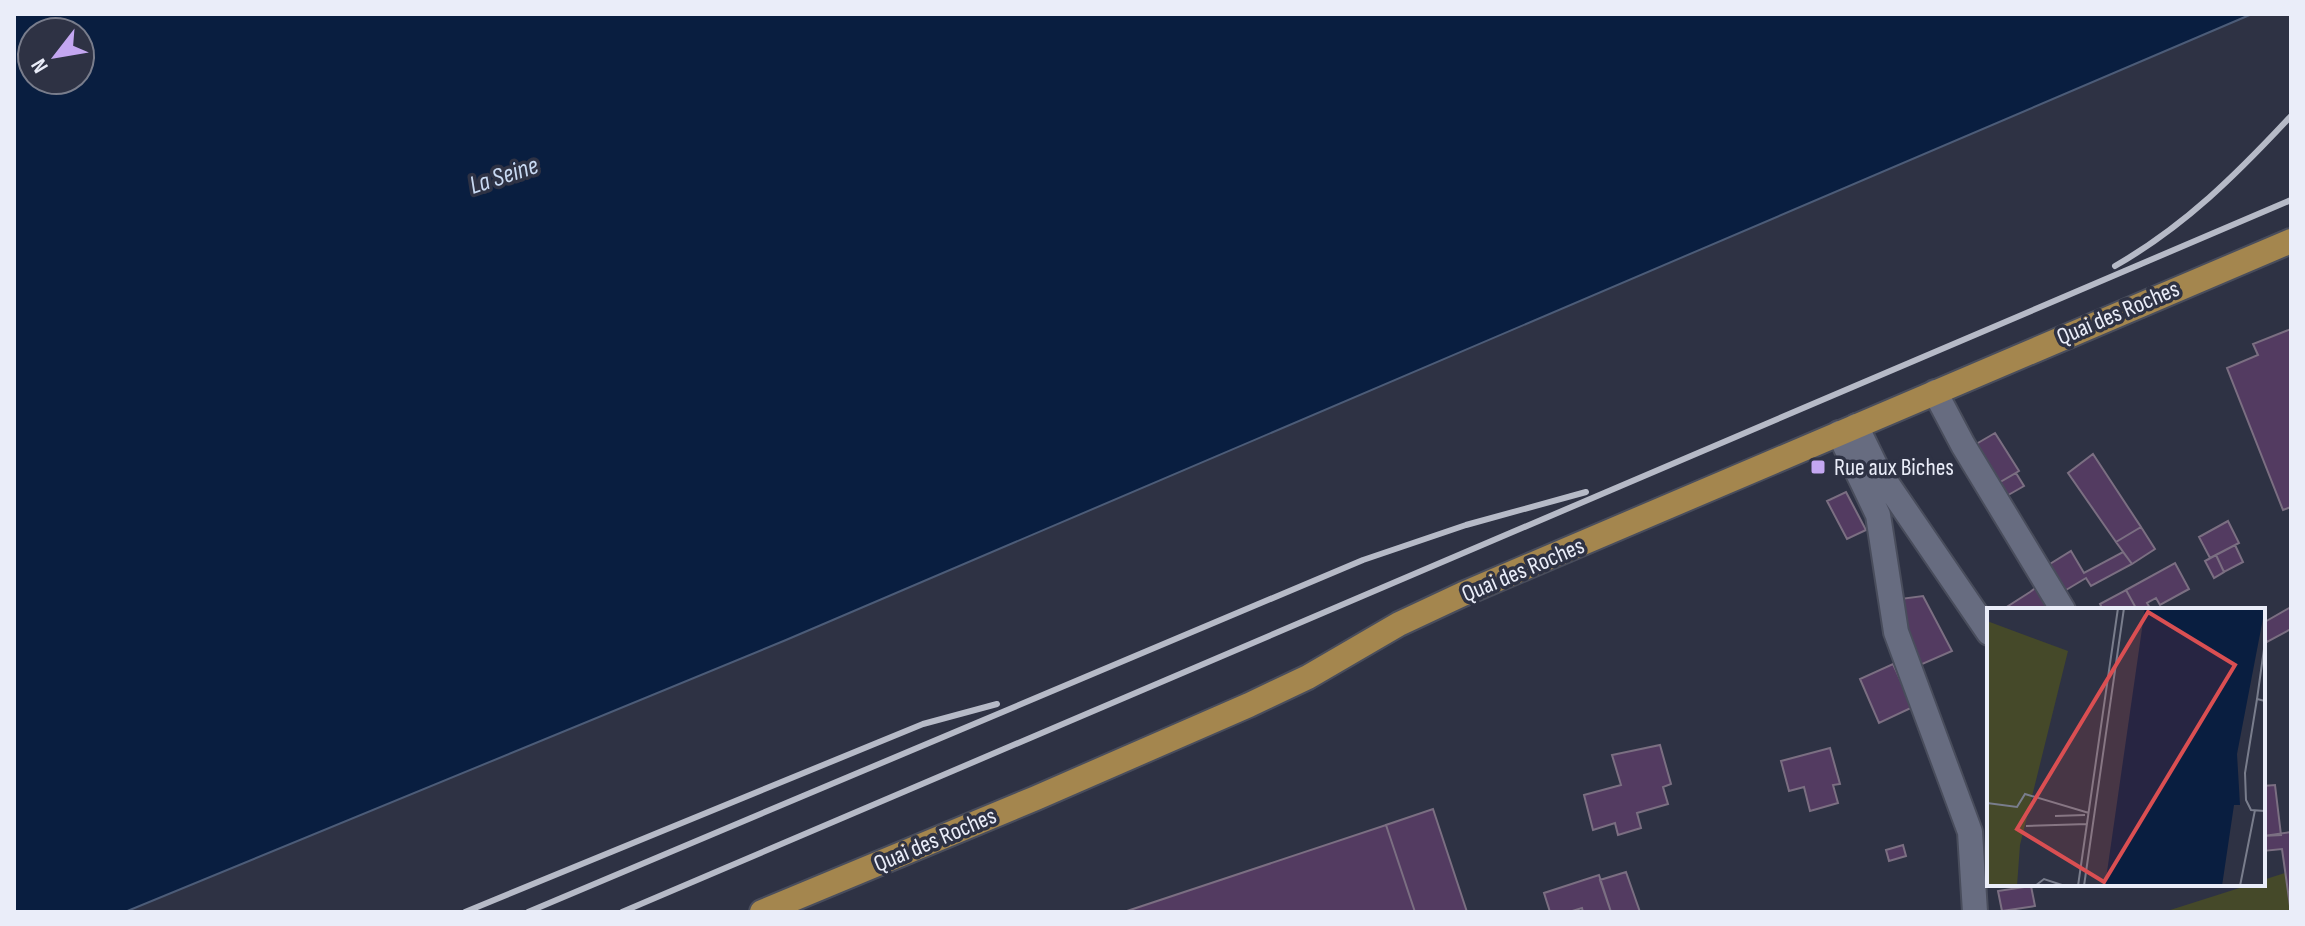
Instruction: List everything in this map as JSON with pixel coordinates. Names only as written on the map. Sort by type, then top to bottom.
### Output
[{"type":"main road","name":"Quai des Roches","points":[[762,912],[1249,705],[1308,677],[1412,618],[2291,241]]},
{"type":"street","points":[[1935,392],[1963,445],[2062,608]]},
{"type":"street","points":[[1848,430],[1987,630]]},
{"type":"street","points":[[1848,430],[1878,515],[1896,632],[1970,832],[1975,912]]},
{"type":"green space","points":[[2291,871],[2291,912],[2164,912],[2246,886],[2265,886],[2265,879]]},
{"type":"water","name":"La Seine","points":[[14,14],[2252,14],[786,640],[125,912],[14,912]]},
{"type":"building","points":[[2291,329],[2291,507],[2283,510],[2227,368],[2258,355],[2253,344]]},
{"type":"building","points":[[1995,433],[2019,471],[1995,485],[1971,447]]},
{"type":"building","points":[[2093,454],[2141,527],[2116,542],[2068,473]]},
{"type":"building","points":[[2016,473],[2024,486],[2003,498],[1995,485]]},
{"type":"building","points":[[1846,492],[1866,530],[1847,539],[1827,501]]},
{"type":"building","points":[[2228,521],[2239,543],[2210,558],[2199,537]]},
{"type":"building","points":[[2141,527],[2155,549],[2132,564],[2116,542]]},
{"type":"building","points":[[2235,545],[2243,562],[2224,572],[2216,555]]},
{"type":"building","points":[[2071,551],[2084,573],[2123,552],[2132,564],[2091,586],[2086,578],[2061,593],[2045,567]]},
{"type":"building","points":[[2216,555],[2224,572],[2214,578],[2205,561]]},
{"type":"building","points":[[2175,563],[2189,589],[2160,605],[2156,598],[2147,603],[2150,608],[2136,608],[2126,590]]},
{"type":"building","points":[[2042,583],[2055,608],[2005,608]]},
{"type":"building","points":[[2126,590],[2136,608],[2102,608],[2100,604]]},
{"type":"building","points":[[1923,596],[1952,651],[1920,665],[1902,615],[1900,599]]},
{"type":"building","points":[[2291,607],[2291,629],[2267,642],[2265,622]]},
{"type":"building","points":[[1893,664],[1913,707],[1879,723],[1860,679]]},
{"type":"building","points":[[1660,745],[1671,784],[1663,787],[1668,804],[1637,813],[1641,828],[1618,835],[1615,823],[1593,830],[1584,795],[1621,785],[1612,755]]},
{"type":"building","points":[[1830,748],[1840,784],[1833,785],[1838,803],[1810,811],[1804,787],[1789,791],[1781,761]]},
{"type":"building","points":[[2275,785],[2281,835],[2265,836],[2265,786]]},
{"type":"building","points":[[1433,809],[1467,912],[1415,912],[1386,825]]},
{"type":"building","points":[[1386,825],[1415,912],[1124,912]]},
{"type":"building","points":[[2291,832],[2291,906],[2282,849],[2265,851],[2265,836]]},
{"type":"building","points":[[1903,845],[1906,856],[1889,861],[1886,850]]},
{"type":"building","points":[[1626,872],[1640,912],[1611,912],[1600,880]]},
{"type":"building","points":[[1599,875],[1611,912],[1583,912],[1582,908],[1550,912],[1544,893]]},
{"type":"building","points":[[2031,886],[2035,906],[2002,911],[1998,891]]},
{"type":"railway","points":[[2115,266],[2164,234],[2209,198],[2291,116]]},
{"type":"railway","points":[[622,912],[2291,200]]},
{"type":"railway","points":[[528,912],[1363,560],[1466,525],[1586,492]]},
{"type":"railway","points":[[465,912],[923,724],[997,704]]},
{"type":"place","name":"Rue aux Biches","points":[[1818,467]]}]
